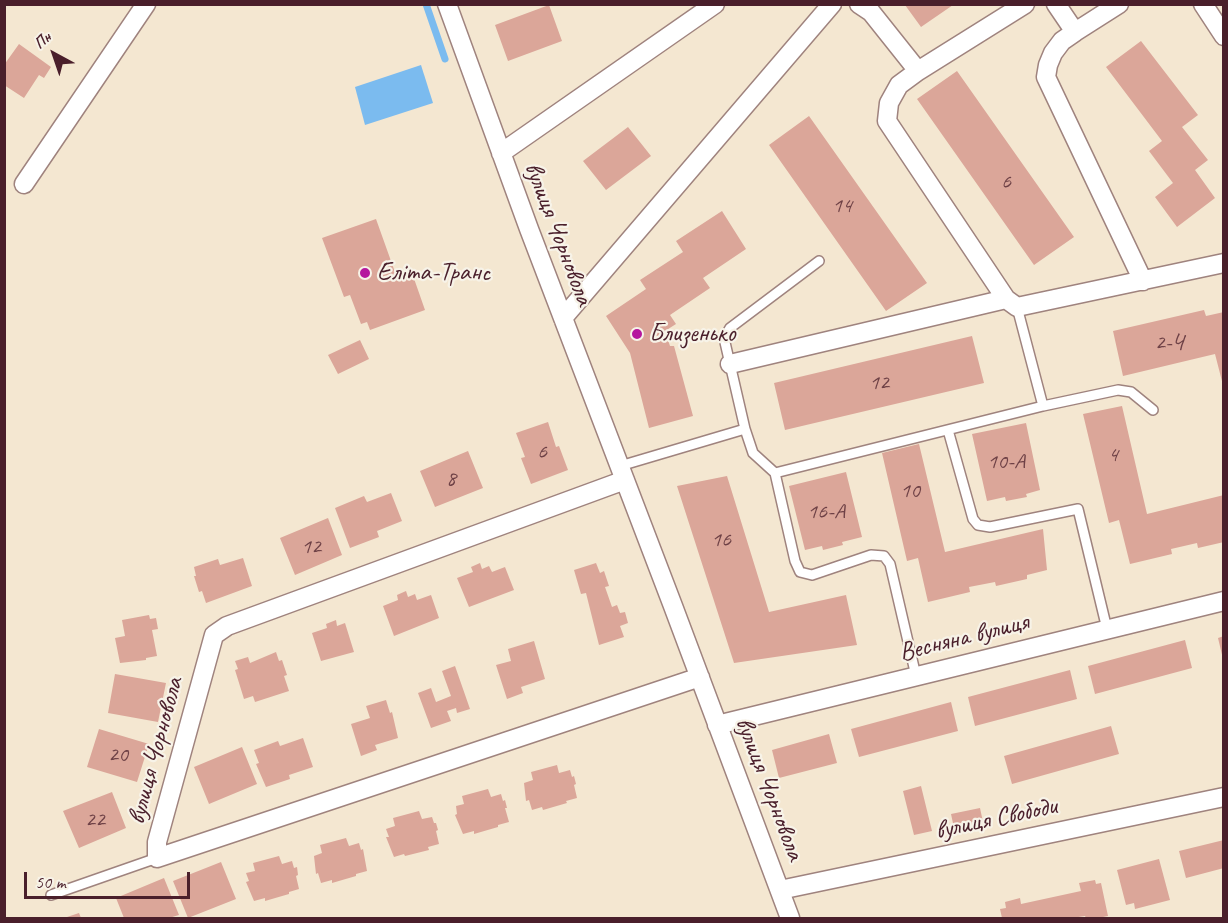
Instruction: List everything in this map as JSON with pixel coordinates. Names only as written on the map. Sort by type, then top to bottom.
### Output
[{"type":"street","points":[[24,184],[146,4]]},
{"type":"street","name":"вулиця Чорновола","points":[[447,4],[790,918]]},
{"type":"street","points":[[501,153],[716,4]]},
{"type":"street","points":[[563,318],[832,4]]},
{"type":"street","points":[[859,4],[871,12],[918,71]]},
{"type":"street","points":[[1012,303],[887,121],[889,103],[899,86],[918,71],[1025,4]]},
{"type":"street","points":[[1056,4],[1075,32]]},
{"type":"street","points":[[1119,4],[1062,41],[1047,65],[1046,77],[1143,281]]},
{"type":"street","points":[[1203,4],[1224,36]]},
{"type":"street","points":[[730,364],[1012,303],[1143,281],[1224,263]]},
{"type":"street","name":"вулиця Чорновола","points":[[622,473],[227,626],[214,634],[157,842],[157,858],[700,677]]},
{"type":"street","name":"Весняна вулиця","points":[[717,724],[1224,601]]},
{"type":"street","name":"вулиця Свободи","points":[[780,890],[1224,797]]},
{"type":"lane","points":[[819,261],[730,328],[724,338],[745,429],[753,453],[775,473],[795,561],[800,572],[812,575],[871,555],[884,556],[890,564],[916,676]]},
{"type":"lane","points":[[1012,303],[1043,406]]},
{"type":"lane","points":[[775,473],[1043,406],[1118,390],[1131,392],[1153,410]]},
{"type":"lane","points":[[622,473],[745,429]]},
{"type":"lane","points":[[948,430],[973,519],[978,525],[990,527],[1078,509],[1107,630]]},
{"type":"lane","points":[[51,895],[157,858]]},
{"type":"water","points":[[421,65],[433,103],[365,125],[355,87]]},
{"type":"building","points":[[549,5],[562,41],[508,61],[495,25]]},
{"type":"building","points":[[905,5],[953,5],[921,27]]},
{"type":"building","points":[[1141,41],[1198,115],[1182,127],[1208,160],[1195,170],[1215,198],[1177,227],[1155,197],[1173,183],[1149,151],[1162,141],[1106,67]]},
{"type":"building","points":[[19,44],[51,67],[44,78],[39,75],[24,98],[4,85],[4,65]]},
{"type":"building","points":[[957,71],[1074,237],[1034,265],[917,99]]},
{"type":"building","points":[[809,116],[927,283],[886,311],[769,145]]},
{"type":"building","points":[[628,127],[651,156],[606,190],[583,161]]},
{"type":"building","points":[[722,211],[746,249],[703,278],[710,288],[670,315],[676,324],[665,331],[670,346],[674,346],[693,416],[649,428],[630,353],[606,316],[646,289],[640,280],[683,252],[676,241]]},
{"type":"building","name":"Еліта-Транс","points":[[376,219],[396,275],[411,270],[425,310],[370,330],[367,322],[361,324],[350,295],[344,297],[322,238]]},
{"type":"building","points":[[1204,310],[1206,316],[1224,312],[1224,389],[1215,354],[1123,376],[1113,331]]},
{"type":"building","points":[[972,336],[984,383],[785,430],[774,383]]},
{"type":"building","points":[[360,340],[369,359],[338,374],[328,355]]},
{"type":"building","points":[[1122,406],[1147,514],[1224,495],[1224,542],[1198,548],[1197,543],[1171,549],[1172,554],[1130,564],[1119,520],[1109,523],[1083,414]]},
{"type":"building","points":[[548,422],[556,447],[559,446],[568,470],[531,484],[521,458],[525,457],[516,433]]},
{"type":"building","points":[[1026,423],[1040,490],[1026,494],[1027,497],[1006,501],[1005,497],[987,501],[972,434]]},
{"type":"building","points":[[919,444],[945,552],[1043,529],[1047,570],[1027,575],[1027,579],[996,586],[995,582],[969,587],[970,592],[928,602],[918,558],[907,561],[882,453]]},
{"type":"building","points":[[468,451],[483,488],[435,507],[420,471]]},
{"type":"building","points":[[846,472],[862,537],[823,550],[822,546],[805,550],[789,486]]},
{"type":"building","points":[[727,476],[769,612],[846,595],[857,645],[734,663],[677,486]]},
{"type":"building","points":[[391,493],[402,521],[377,531],[379,537],[350,548],[335,508],[364,496],[367,502]]},
{"type":"building","points":[[328,518],[342,555],[295,575],[280,538]]},
{"type":"building","points":[[243,558],[252,586],[206,603],[202,591],[199,592],[194,567],[218,559],[220,565]]},
{"type":"building","points":[[480,563],[482,569],[489,566],[492,572],[505,567],[514,590],[469,607],[457,578],[473,572],[471,567]]},
{"type":"building","points":[[596,563],[600,573],[604,571],[609,586],[605,587],[612,607],[617,605],[620,613],[625,612],[628,623],[620,626],[624,637],[599,645],[586,593],[581,594],[574,570]]},
{"type":"building","points":[[406,591],[408,597],[415,594],[417,600],[431,595],[439,618],[394,636],[383,606],[398,600],[397,595]]},
{"type":"building","points":[[149,615],[150,619],[156,618],[158,629],[152,630],[157,656],[146,658],[146,660],[120,663],[115,638],[125,636],[122,620]]},
{"type":"building","points":[[336,620],[337,626],[345,623],[354,652],[321,661],[312,633],[327,628],[326,624]]},
{"type":"building","points":[[1224,636],[1224,659],[1223,659],[1218,638]]},
{"type":"building","points":[[1185,640],[1192,668],[1095,694],[1088,666]]},
{"type":"building","points":[[534,641],[545,679],[521,687],[523,693],[507,699],[496,665],[511,661],[508,649]]},
{"type":"building","points":[[276,652],[279,661],[282,660],[287,675],[284,676],[289,691],[255,702],[253,696],[244,699],[235,670],[238,669],[235,661],[248,657],[250,663]]},
{"type":"building","points":[[455,666],[470,709],[457,713],[456,708],[447,711],[451,721],[431,728],[418,693],[431,688],[436,702],[451,696],[442,671]]},
{"type":"building","points":[[1070,670],[1077,699],[975,726],[968,697]]},
{"type":"building","points":[[115,674],[166,683],[158,722],[108,713]]},
{"type":"building","points":[[386,700],[390,713],[392,712],[398,738],[375,745],[377,750],[361,756],[351,724],[370,718],[366,706]]},
{"type":"building","points":[[951,702],[958,731],[859,757],[851,729]]},
{"type":"building","points":[[1111,726],[1119,754],[1012,784],[1004,756]]},
{"type":"building","points":[[99,729],[149,744],[137,782],[87,767]]},
{"type":"building","points":[[829,734],[837,763],[779,778],[772,750]]},
{"type":"building","points":[[303,738],[313,767],[289,775],[290,779],[266,787],[256,764],[259,763],[254,750],[278,741],[280,746]]},
{"type":"building","points":[[242,747],[257,784],[209,804],[194,767]]},
{"type":"building","points":[[557,765],[559,773],[570,770],[572,777],[574,776],[577,798],[543,810],[542,807],[532,810],[529,800],[526,801],[524,783],[533,780],[531,772]]},
{"type":"building","points":[[921,786],[932,831],[914,835],[903,791]]},
{"type":"building","points":[[488,789],[491,797],[501,794],[503,801],[505,800],[509,822],[474,834],[474,831],[463,834],[455,815],[457,814],[456,806],[464,804],[462,796]]},
{"type":"building","points":[[112,792],[126,828],[79,848],[63,811]]},
{"type":"building","points":[[980,808],[983,822],[954,828],[951,814]]},
{"type":"building","points":[[419,811],[422,819],[432,817],[436,823],[439,844],[428,847],[429,850],[394,857],[386,837],[389,837],[386,829],[395,826],[393,818]]},
{"type":"building","points":[[346,838],[349,846],[359,843],[361,850],[363,849],[367,871],[332,883],[332,880],[321,883],[318,873],[316,874],[314,856],[322,853],[320,845]]},
{"type":"building","points":[[1224,840],[1224,868],[1186,878],[1179,851]]},
{"type":"building","points":[[279,856],[282,864],[292,861],[294,868],[297,867],[298,875],[296,876],[299,889],[265,901],[265,898],[254,901],[246,882],[249,881],[246,873],[255,871],[253,863]]},
{"type":"building","points":[[1159,859],[1170,900],[1135,909],[1134,903],[1126,905],[1117,870]]},
{"type":"building","points":[[221,862],[236,899],[188,918],[173,881]]},
{"type":"building","points":[[164,878],[179,915],[169,918],[124,918],[116,898]]},
{"type":"building","points":[[1095,880],[1096,884],[1101,883],[1108,916],[1098,918],[1086,918],[1085,916],[1002,918],[1000,909],[1006,908],[1005,902],[1020,898],[1021,904],[1081,891],[1079,883]]},
{"type":"building","points":[[79,913],[81,918],[64,918]]},
{"type":"waterway","points":[[426,4],[445,59]]},
{"type":"place","name":"Еліта-Транс","points":[[365,273]]},
{"type":"place","name":"Близенько","points":[[637,334]]}]
